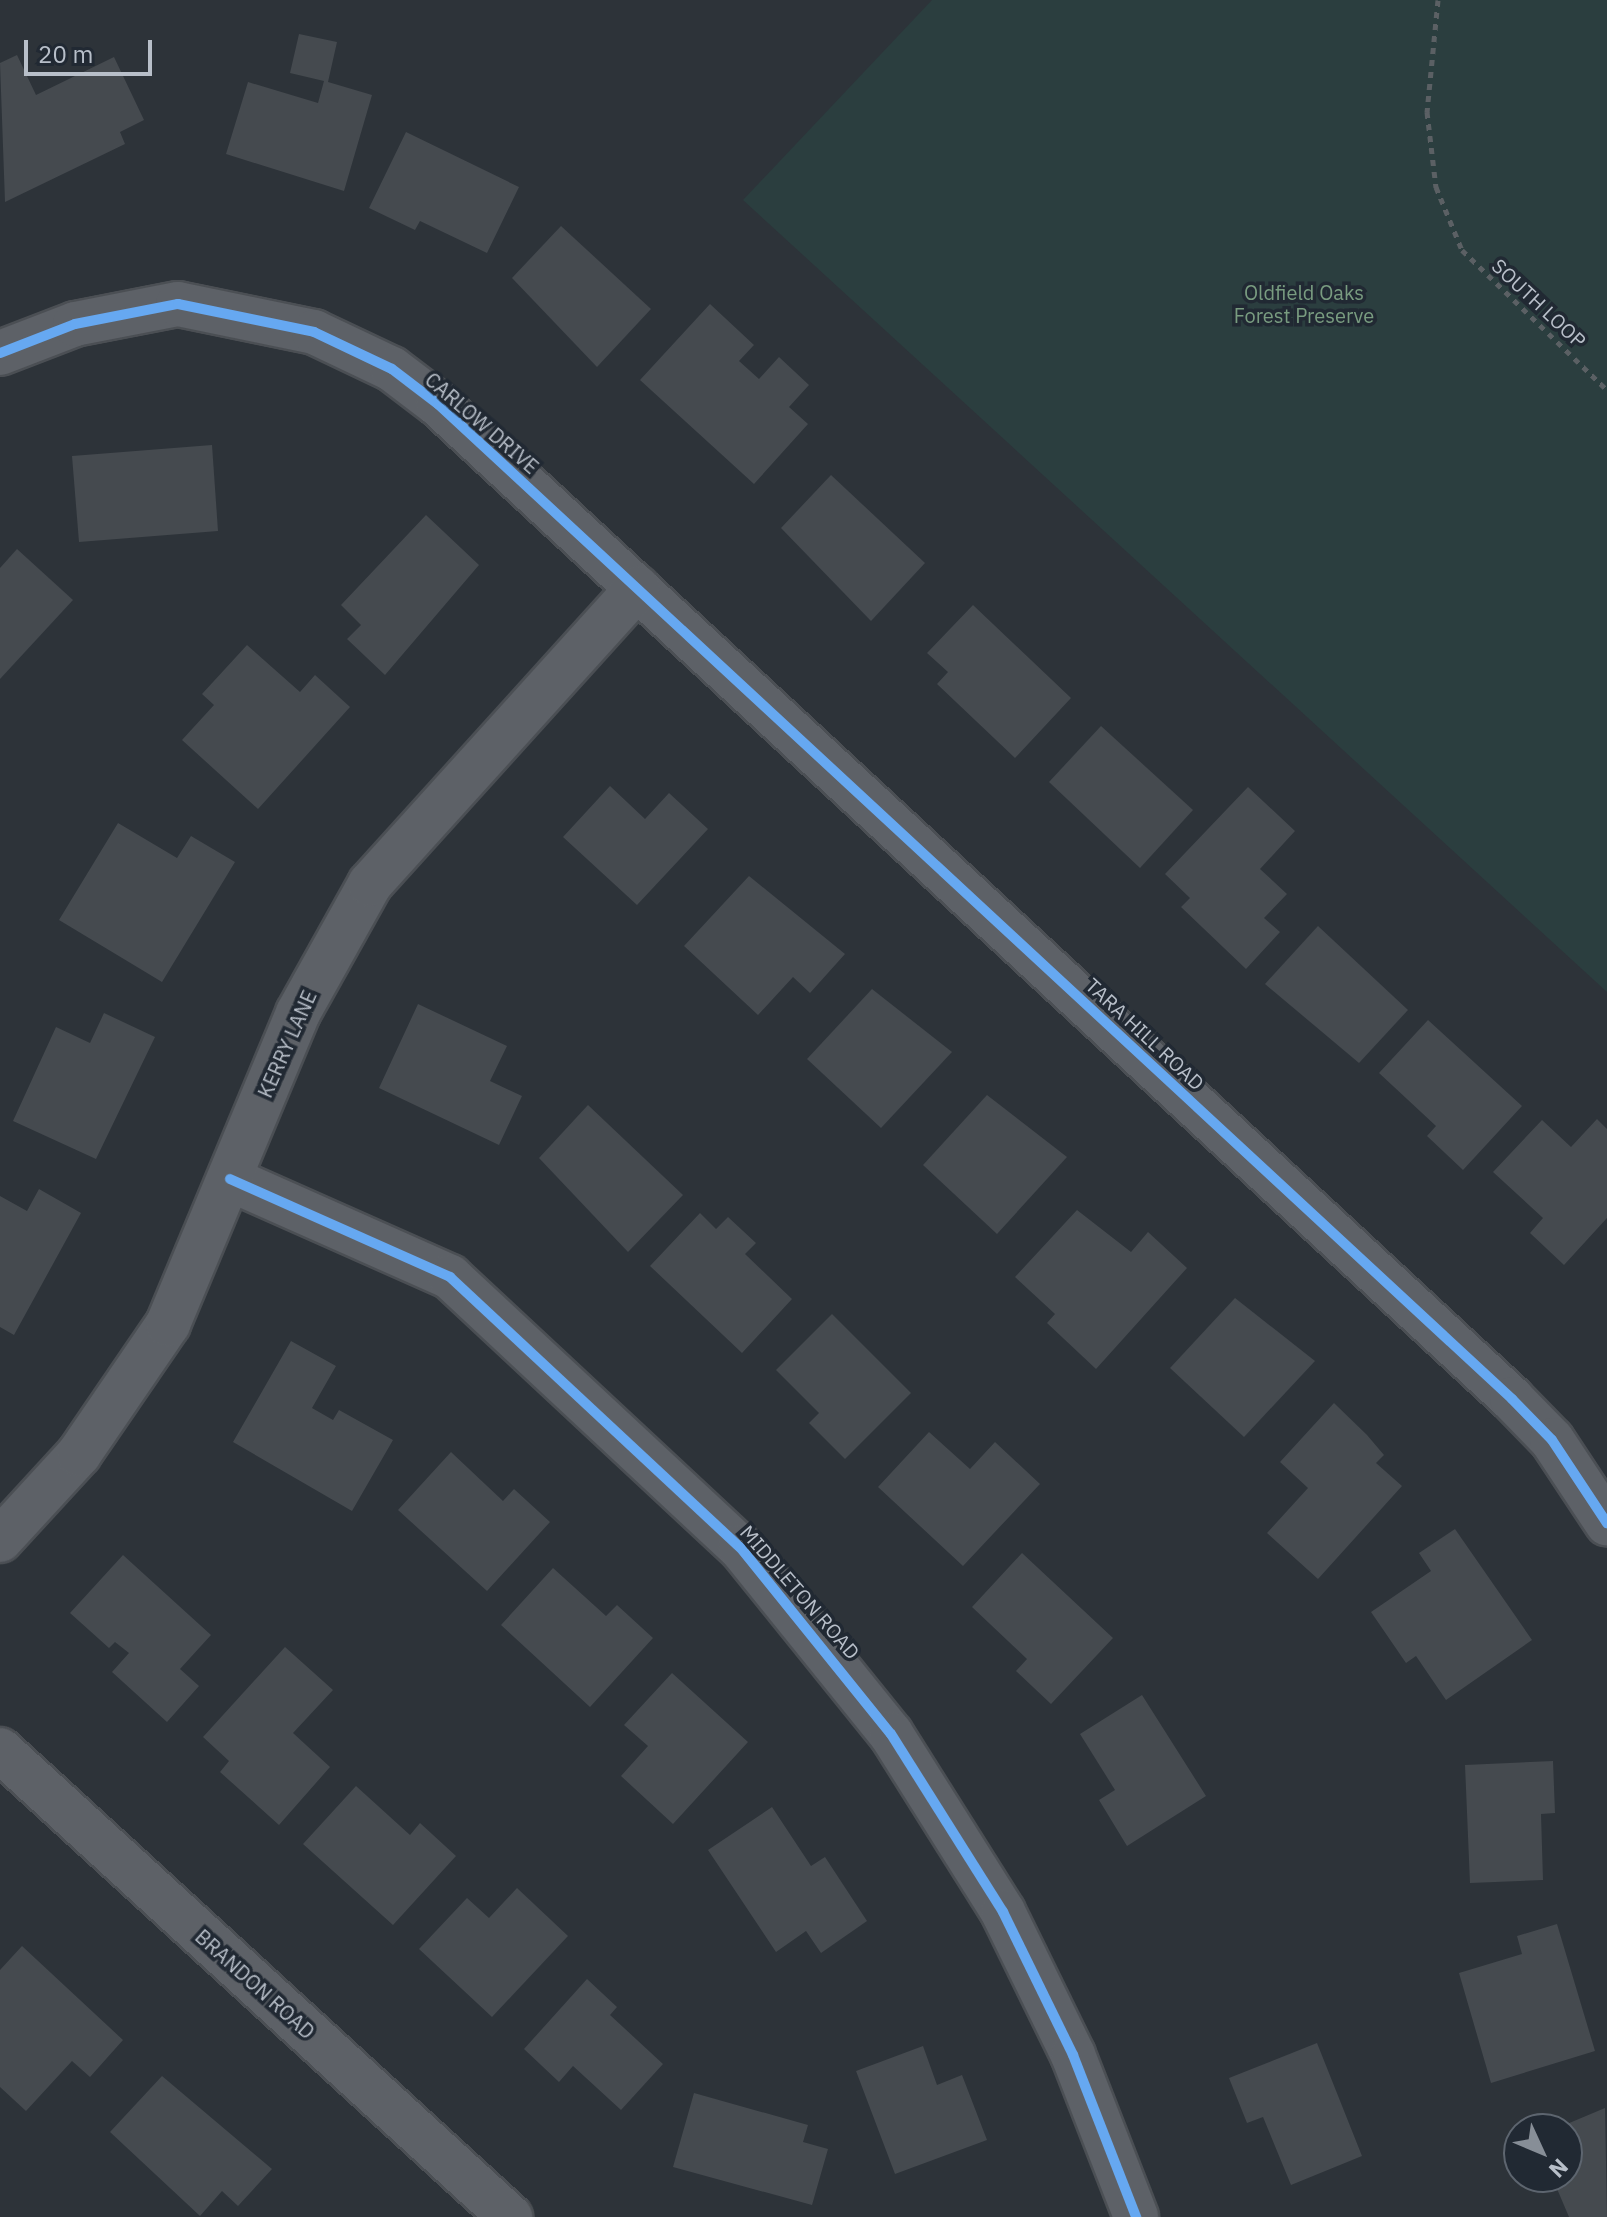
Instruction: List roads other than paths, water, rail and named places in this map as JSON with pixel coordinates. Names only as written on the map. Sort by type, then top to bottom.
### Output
[{"type":"street","name":"CARLOW DRIVE","points":[[0,353],[75,324],[178,304],[314,332],[392,369],[438,404],[637,588]]},
{"type":"street","name":"KERRY LANE","points":[[0,1540],[125,1394],[168,1324],[298,1013],[370,884],[637,588]]},
{"type":"street","name":"TARA HILL ROAD","points":[[637,588],[1512,1399],[1552,1440],[1607,1523]]},
{"type":"street","name":"MIDDLETON ROAD","points":[[230,1179],[450,1277],[740,1547],[891,1734],[1003,1912],[1073,2055],[1136,2217]]},
{"type":"street","name":"BRANDON ROAD","points":[[0,1750],[510,2217]]},
{"type":"park label","name":"Oldfield Oaks Forest Preserve","points":[[1304,304]]}]
